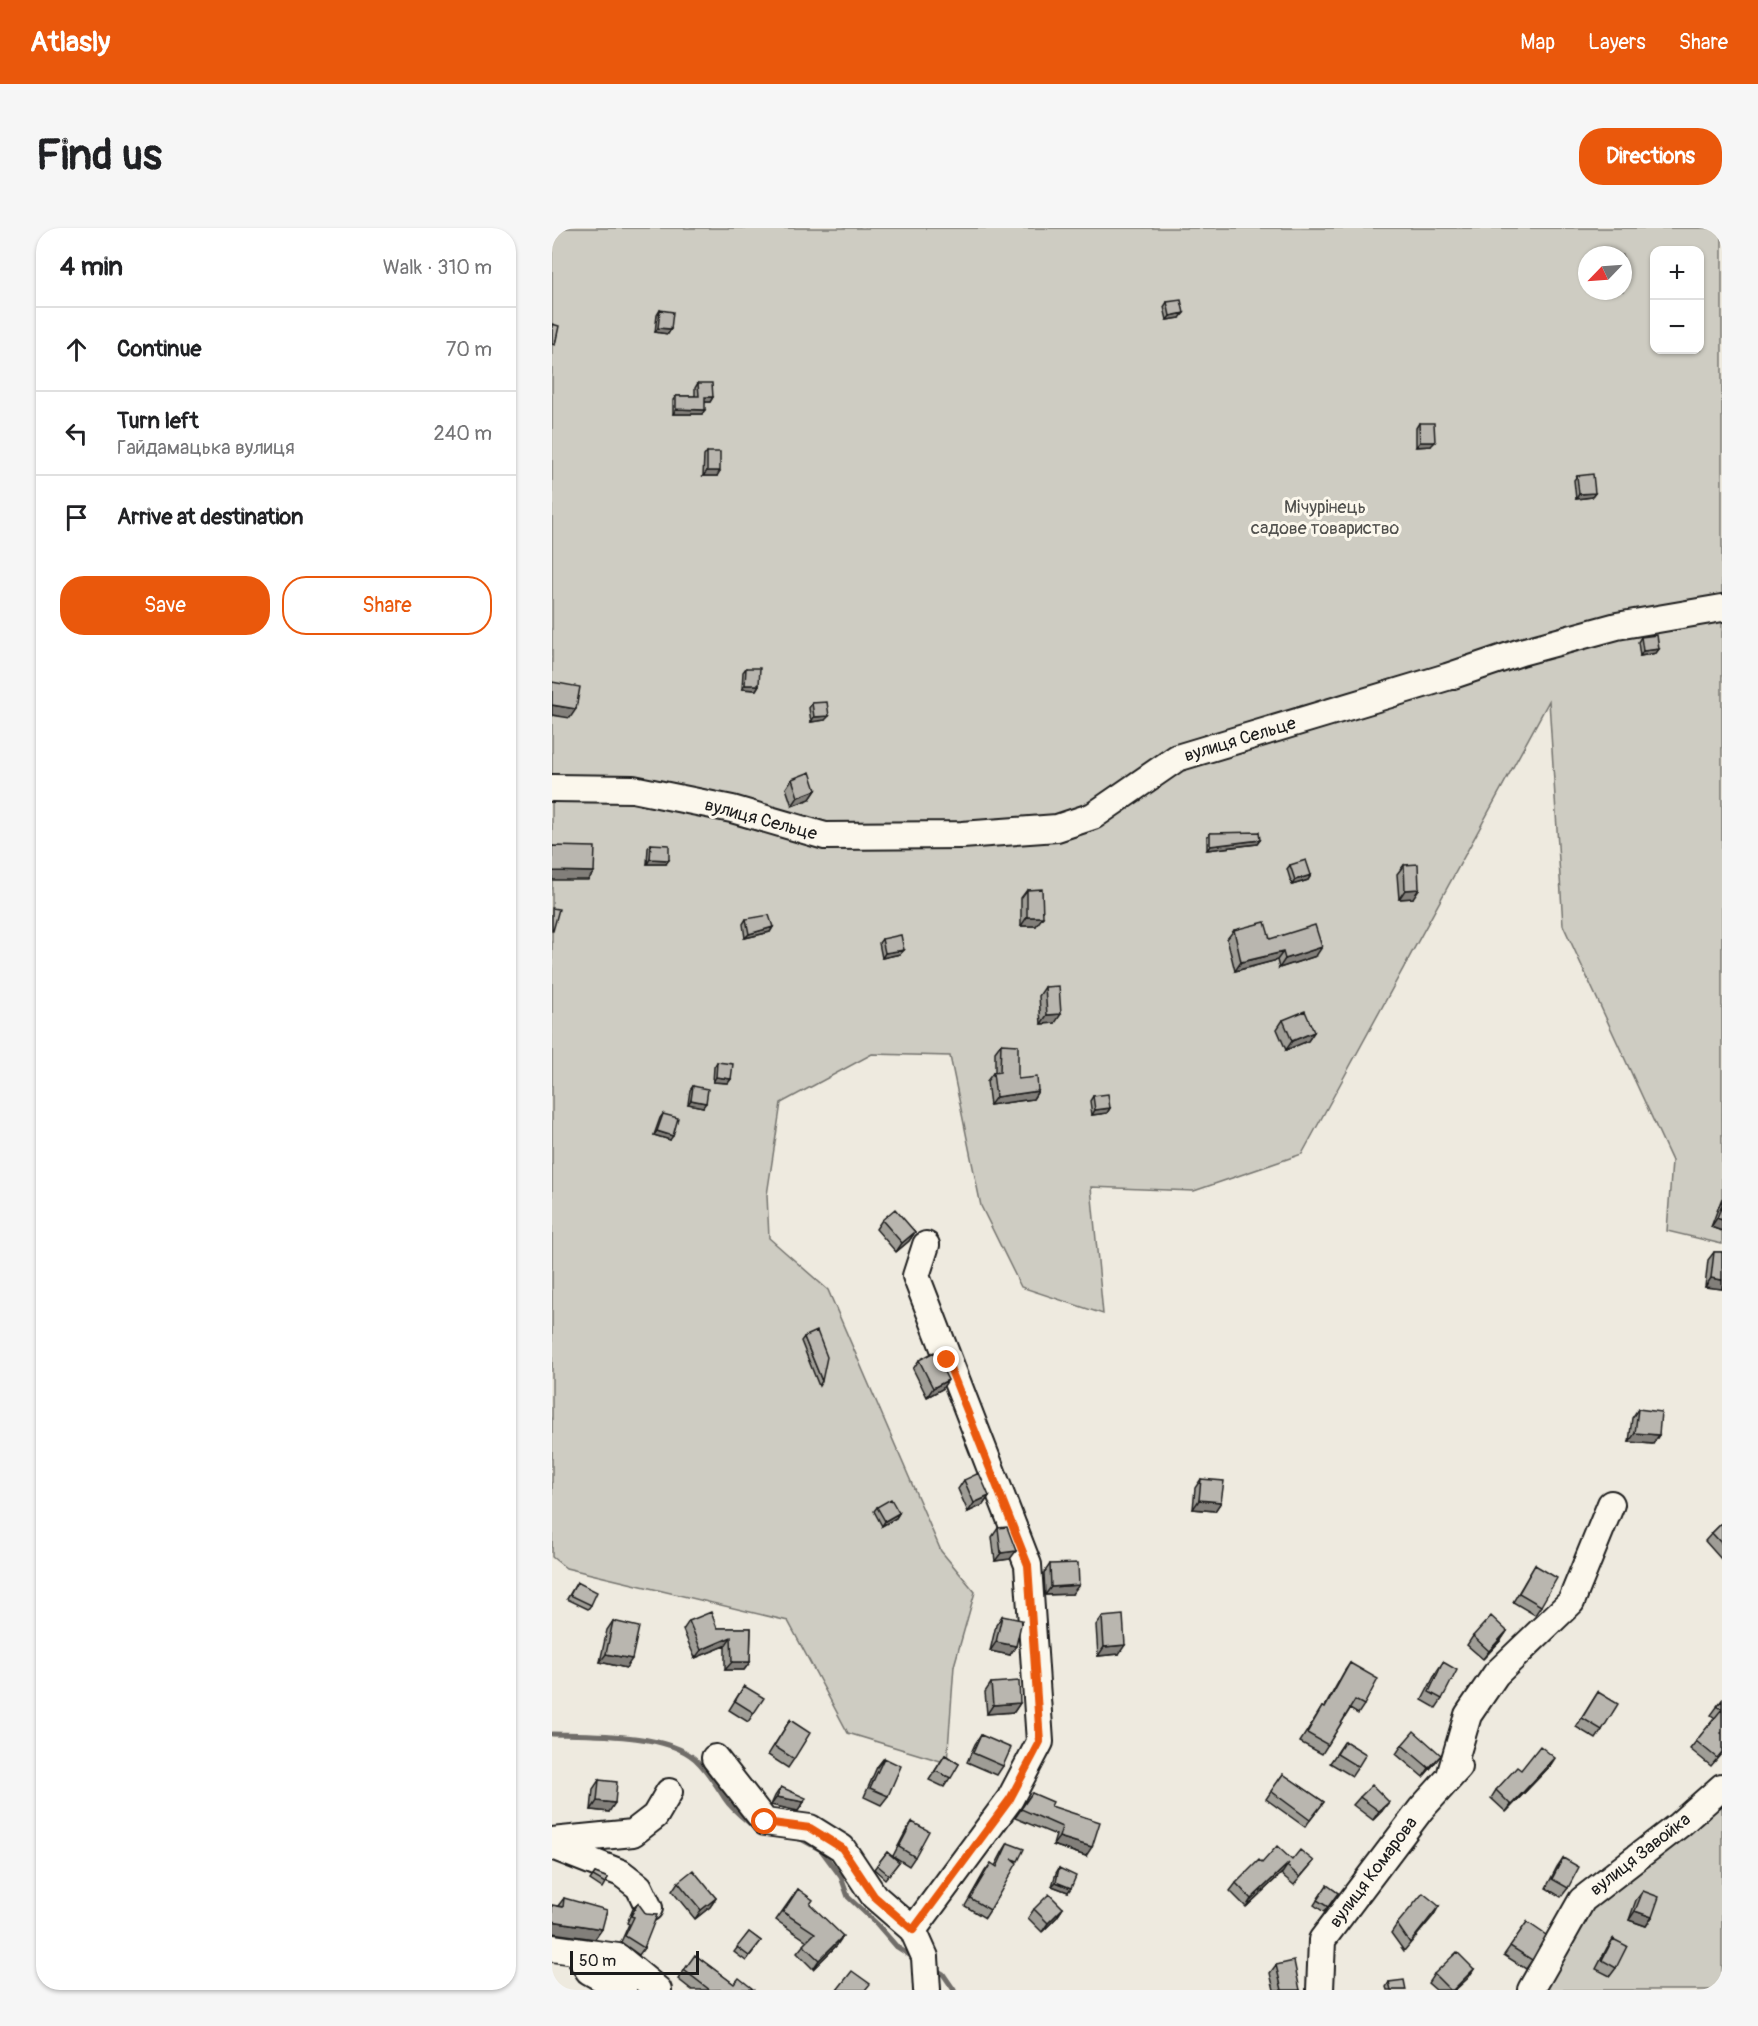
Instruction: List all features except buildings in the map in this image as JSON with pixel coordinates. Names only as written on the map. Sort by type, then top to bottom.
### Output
[{"type":"street","name":"вулиця Сельце","points":[[552,788],[633,789],[732,809],[825,836],[962,835],[1057,828],[1093,816],[1177,758],[1447,677],[1521,652],[1617,626],[1722,608]]},
{"type":"street","points":[[913,1930],[1010,1799],[1040,1742],[1028,1565],[916,1276],[926,1245]]},
{"type":"street","name":"вулиця Комарова","points":[[1320,1990],[1322,1940],[1414,1818],[1455,1772],[1468,1715],[1496,1674],[1571,1602],[1611,1504]]},
{"type":"street","points":[[715,1758],[765,1822],[810,1828],[842,1848],[874,1896],[913,1930],[926,1974]]},
{"type":"street","name":"вулиця Завойка","points":[[1531,1990],[1582,1900],[1679,1825],[1722,1787]]},
{"type":"street","points":[[552,1841],[633,1833],[655,1816],[669,1792]]},
{"type":"street","points":[[552,1846],[621,1874],[639,1887],[649,1908]]},
{"type":"street","points":[[564,1949],[589,1971],[623,1990]]},
{"type":"street","points":[[564,1949],[618,1957],[658,1990]]},
{"type":"green space","name":"Мічурінець садове товариство","points":[[552,228],[1722,228],[1722,1244],[1667,1231],[1672,1161],[1563,925],[1549,701],[1302,1154],[1194,1191],[1091,1187],[1103,1314],[1021,1287],[981,1206],[950,1056],[872,1054],[781,1103],[767,1195],[769,1238],[828,1290],[941,1551],[975,1592],[954,1666],[947,1763],[848,1733],[788,1621],[566,1568],[552,1557]]},
{"type":"green space","points":[[1722,1787],[1722,1990],[1531,1990],[1582,1900]]},
{"type":"waterway","points":[[552,1734],[627,1737],[666,1744],[682,1751],[700,1764],[728,1803],[755,1828]]},
{"type":"waterway","points":[[799,1838],[821,1850],[841,1877],[848,1897],[877,1924],[897,1947],[914,1958]]},
{"type":"waterway","points":[[933,1968],[943,1974],[954,1990]]},
{"type":"route","points":[[765,1822],[810,1828],[842,1848],[874,1896],[913,1930],[1010,1799],[1040,1742],[1028,1565],[947,1360]]}]
